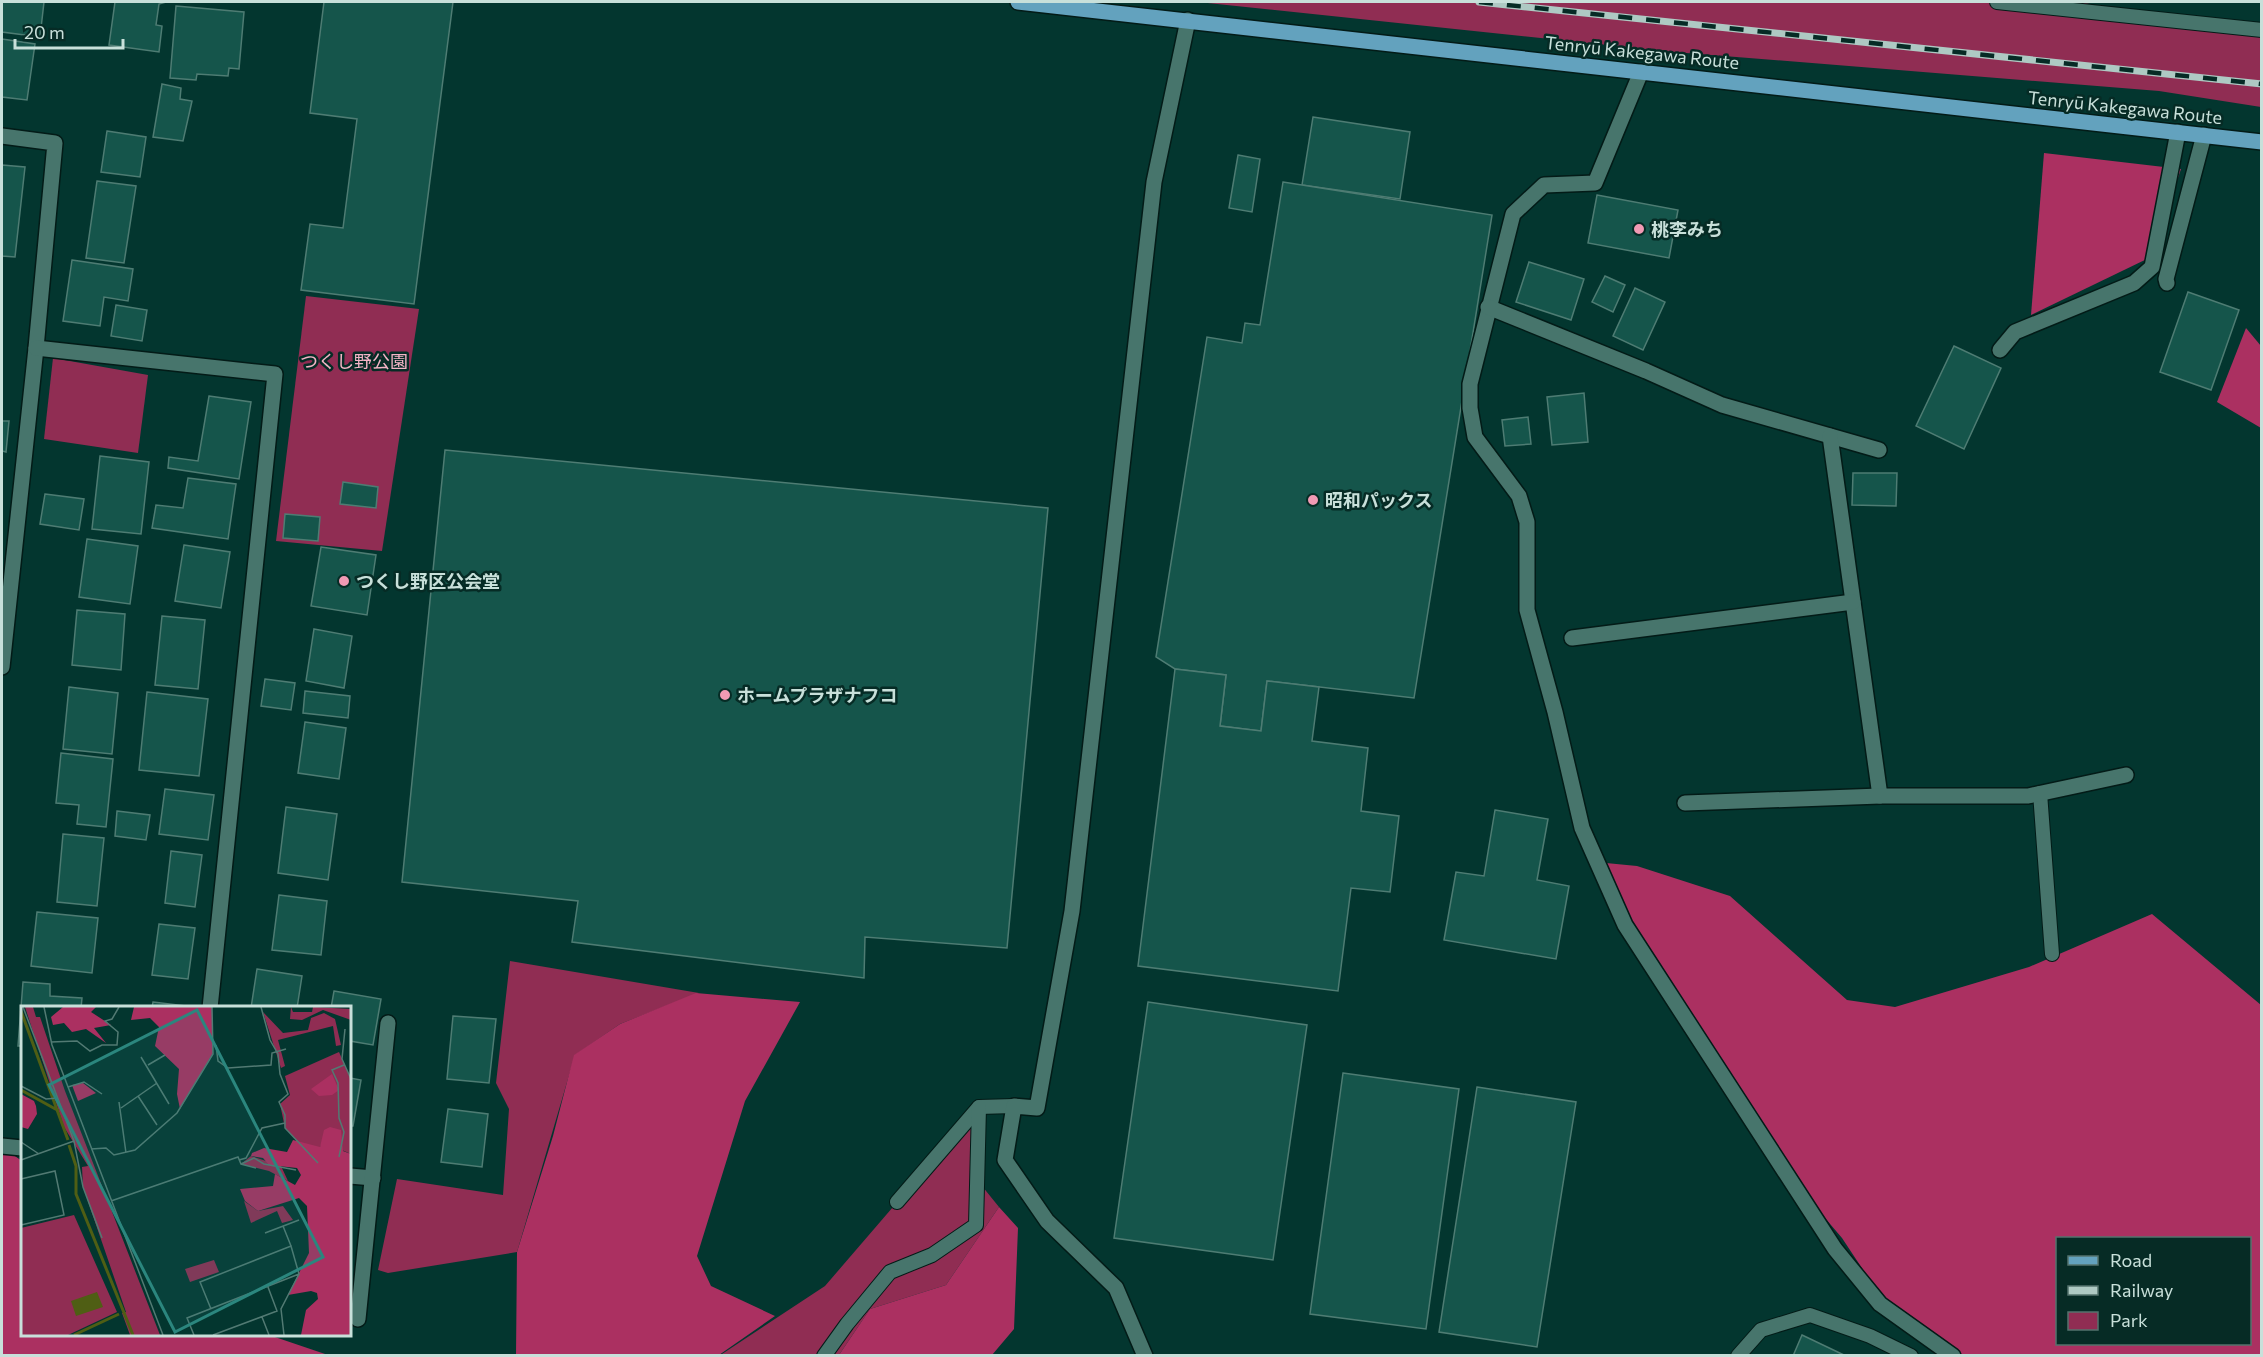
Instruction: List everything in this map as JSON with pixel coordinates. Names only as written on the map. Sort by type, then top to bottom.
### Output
[{"type":"main road","name":"Tenryū Kakegawa Route","points":[[1018,2],[2262,142]]},
{"type":"street","points":[[1145,1356],[1116,1288],[1047,1221],[1005,1160],[1014,1106],[1037,1108],[1072,911],[1154,182],[1188,20]]},
{"type":"street","points":[[1641,72],[1595,183],[1544,185],[1513,214],[1470,384],[1470,408],[1475,437],[1519,496],[1527,522],[1527,610],[1555,712],[1582,828],[1624,925],[1835,1249],[1881,1304],[1953,1356]]},
{"type":"street","points":[[2000,350],[2015,332],[2134,283],[2152,267],[2178,132]]},
{"type":"street","points":[[2167,283],[2166,279],[2204,135]]},
{"type":"street","points":[[2,136],[55,142],[2,667]]},
{"type":"street","points":[[1488,307],[1647,371],[1722,405],[1879,450]]},
{"type":"street","points":[[36,348],[274,374],[210,1006]]},
{"type":"street","points":[[1830,436],[1880,796]]},
{"type":"street","points":[[1572,638],[1852,602]]},
{"type":"street","points":[[1685,803],[1880,796],[2028,796],[2126,775]]},
{"type":"street","points":[[358,1319],[388,1023]]},
{"type":"street","points":[[2,1146],[21,1148]]},
{"type":"street","points":[[351,1176],[373,1178]]},
{"type":"lane","points":[[1997,2],[2262,30]]},
{"type":"lane","points":[[2139,16],[2140,2]]},
{"type":"lane","points":[[2040,793],[2052,954]]},
{"type":"lane","points":[[897,1202],[979,1107],[1014,1106]]},
{"type":"lane","points":[[824,1356],[890,1272],[932,1256],[976,1225],[979,1107]]},
{"type":"lane","points":[[1738,1356],[1761,1330],[1810,1315],[1870,1336],[1911,1356]]},
{"type":"green space","points":[[1198,2],[2081,2],[2139,16],[2261,34],[2261,107],[2159,91],[1674,52]]},
{"type":"green space","name":"つくし野公園","points":[[306,296],[419,309],[382,551],[276,541]]},
{"type":"green space","points":[[53,358],[148,375],[138,453],[44,439]]},
{"type":"green space","points":[[510,961],[699,993],[620,1024],[575,1055],[517,1252],[388,1273],[378,1270],[397,1179],[503,1195],[509,1109],[496,1083]]},
{"type":"green space","points":[[979,1107],[982,1186],[999,1207],[946,1285],[870,1309],[839,1355],[719,1356],[825,1286]]},
{"type":"shaded area","points":[[2044,153],[2181,169],[2151,257],[2031,315]]},
{"type":"shaded area","points":[[2246,328],[2261,346],[2261,428],[2217,402]]},
{"type":"shaded area","points":[[1606,863],[1637,866],[1730,896],[1847,1000],[1895,1007],[2029,967],[2152,914],[2261,1005],[2261,1355],[1957,1355],[1891,1312],[1842,1238],[1785,1171],[1629,920]]},
{"type":"shaded area","points":[[696,993],[800,1002],[745,1101],[697,1256],[711,1286],[775,1316],[719,1355],[516,1355],[517,1252],[553,1136],[574,1055],[620,1024]]},
{"type":"shaded area","points":[[2,1147],[21,1160],[21,1336],[272,1336],[328,1355],[2,1355]]},
{"type":"shaded area","points":[[999,1207],[1018,1228],[1014,1329],[992,1355],[839,1355],[870,1309],[946,1285]]},
{"type":"building","points":[[2,2],[44,2],[40,37],[2,32]]},
{"type":"building","points":[[115,2],[166,2],[159,4],[156,25],[162,26],[159,52],[109,45]]},
{"type":"building","points":[[324,2],[453,2],[414,304],[301,290],[310,224],[343,228],[357,119],[310,113]]},
{"type":"building","points":[[176,6],[244,12],[239,69],[229,68],[228,76],[197,74],[196,80],[170,78]]},
{"type":"building","points":[[2,39],[35,44],[27,100],[2,97]]},
{"type":"building","points":[[162,84],[181,88],[180,99],[192,101],[183,141],[153,137]]},
{"type":"building","points":[[1313,117],[1410,132],[1400,199],[1302,185]]},
{"type":"building","points":[[107,131],[146,137],[140,177],[101,172]]},
{"type":"building","points":[[1238,155],[1260,159],[1252,212],[1229,208]]},
{"type":"building","points":[[2,165],[25,167],[15,257],[2,256]]},
{"type":"building","points":[[97,181],[136,186],[124,263],[86,258]]},
{"type":"building","name":"昭和パックス","points":[[1283,182],[1492,215],[1414,698],[1267,681],[1261,731],[1220,726],[1226,675],[1175,669],[1156,657],[1207,337],[1242,343],[1245,323],[1260,325]]},
{"type":"building","points":[[1597,195],[1678,210],[1669,258],[1588,243]]},
{"type":"building","points":[[72,260],[133,269],[128,301],[104,297],[100,326],[63,321]]},
{"type":"building","points":[[1529,262],[1584,279],[1571,320],[1516,302]]},
{"type":"building","points":[[1605,276],[1625,285],[1613,312],[1592,302]]},
{"type":"building","points":[[1635,288],[1665,302],[1643,350],[1613,336]]},
{"type":"building","points":[[2188,292],[2239,310],[2211,390],[2160,372]]},
{"type":"building","points":[[116,305],[147,310],[142,341],[111,336]]},
{"type":"building","points":[[1954,346],[2001,368],[1964,449],[1916,426]]},
{"type":"building","points":[[1584,393],[1588,442],[1552,445],[1547,397]]},
{"type":"building","points":[[209,396],[251,402],[239,479],[168,468],[169,457],[198,461]]},
{"type":"building","points":[[1528,417],[1531,444],[1505,446],[1502,420]]},
{"type":"building","points":[[2,421],[9,421],[6,452],[2,451]]},
{"type":"building","name":"ホームプラザナフコ","points":[[445,450],[1048,508],[1007,948],[865,937],[864,978],[572,942],[578,901],[402,882]]},
{"type":"building","points":[[100,456],[149,462],[141,534],[92,529]]},
{"type":"building","points":[[1853,473],[1897,473],[1896,506],[1852,505]]},
{"type":"building","points":[[188,478],[236,484],[228,539],[152,528],[156,505],[183,508]]},
{"type":"building","points":[[343,482],[378,487],[376,508],[340,504]]},
{"type":"building","points":[[45,494],[84,499],[79,530],[40,524]]},
{"type":"building","points":[[285,514],[320,517],[318,541],[283,538]]},
{"type":"building","points":[[87,539],[138,546],[130,604],[79,597]]},
{"type":"building","points":[[184,545],[230,552],[221,608],[175,601]]},
{"type":"building","name":"つくし野区公会堂","points":[[321,547],[376,555],[367,615],[311,606]]},
{"type":"building","points":[[77,610],[125,614],[121,670],[72,665]]},
{"type":"building","points":[[162,616],[205,620],[198,689],[155,685]]},
{"type":"building","points":[[314,629],[352,636],[344,688],[306,681]]},
{"type":"building","points":[[1175,669],[1226,675],[1220,726],[1261,731],[1267,681],[1319,687],[1312,741],[1368,748],[1361,811],[1399,816],[1390,892],[1351,888],[1338,991],[1138,966]]},
{"type":"building","points":[[265,679],[295,683],[291,710],[261,706]]},
{"type":"building","points":[[69,687],[118,693],[112,754],[63,749]]},
{"type":"building","points":[[305,691],[350,696],[348,718],[303,713]]},
{"type":"building","points":[[147,692],[208,699],[199,776],[139,770]]},
{"type":"building","points":[[305,722],[346,728],[339,779],[298,773]]},
{"type":"building","points":[[61,753],[113,759],[106,827],[77,824],[79,805],[56,803]]},
{"type":"building","points":[[165,789],[214,795],[208,840],[159,834]]},
{"type":"building","points":[[286,807],[337,814],[328,880],[278,873]]},
{"type":"building","points":[[1495,810],[1548,819],[1537,880],[1569,886],[1556,959],[1444,940],[1456,872],[1484,876]]},
{"type":"building","points":[[117,811],[150,815],[146,840],[115,836]]},
{"type":"building","points":[[63,834],[104,838],[97,906],[57,902]]},
{"type":"building","points":[[171,851],[202,855],[195,907],[165,903]]},
{"type":"building","points":[[279,895],[327,901],[321,955],[272,950]]},
{"type":"building","points":[[37,912],[98,918],[92,973],[31,966]]},
{"type":"building","points":[[159,924],[195,928],[188,979],[152,975]]},
{"type":"building","points":[[257,969],[302,976],[297,1006],[251,1006]]},
{"type":"building","points":[[23,982],[50,984],[50,996],[82,998],[81,1006],[21,1006]]},
{"type":"building","points":[[334,991],[381,999],[373,1045],[351,1041],[351,1006],[331,1006]]},
{"type":"building","points":[[153,1002],[187,1006],[152,1006]]},
{"type":"building","points":[[1148,1002],[1307,1025],[1273,1260],[1114,1238]]},
{"type":"building","points":[[21,1008],[21,1046],[18,1046]]},
{"type":"building","points":[[453,1016],[496,1019],[489,1083],[447,1079]]},
{"type":"building","points":[[1343,1073],[1459,1089],[1426,1329],[1310,1314]]},
{"type":"building","points":[[351,1078],[361,1080],[353,1126],[351,1126]]},
{"type":"building","points":[[1477,1087],[1576,1102],[1537,1347],[1439,1332]]},
{"type":"building","points":[[448,1109],[488,1114],[482,1167],[441,1162]]},
{"type":"building","points":[[1802,1335],[1846,1356],[1793,1356]]},
{"type":"railway","points":[[1479,2],[2262,84]]},
{"type":"place","name":"桃李みち","points":[[1639,229]]},
{"type":"place","name":"昭和パックス","points":[[1313,500]]},
{"type":"place","name":"つくし野区公会堂","points":[[344,581]]},
{"type":"place","name":"ホームプラザナフコ","points":[[725,695]]}]
